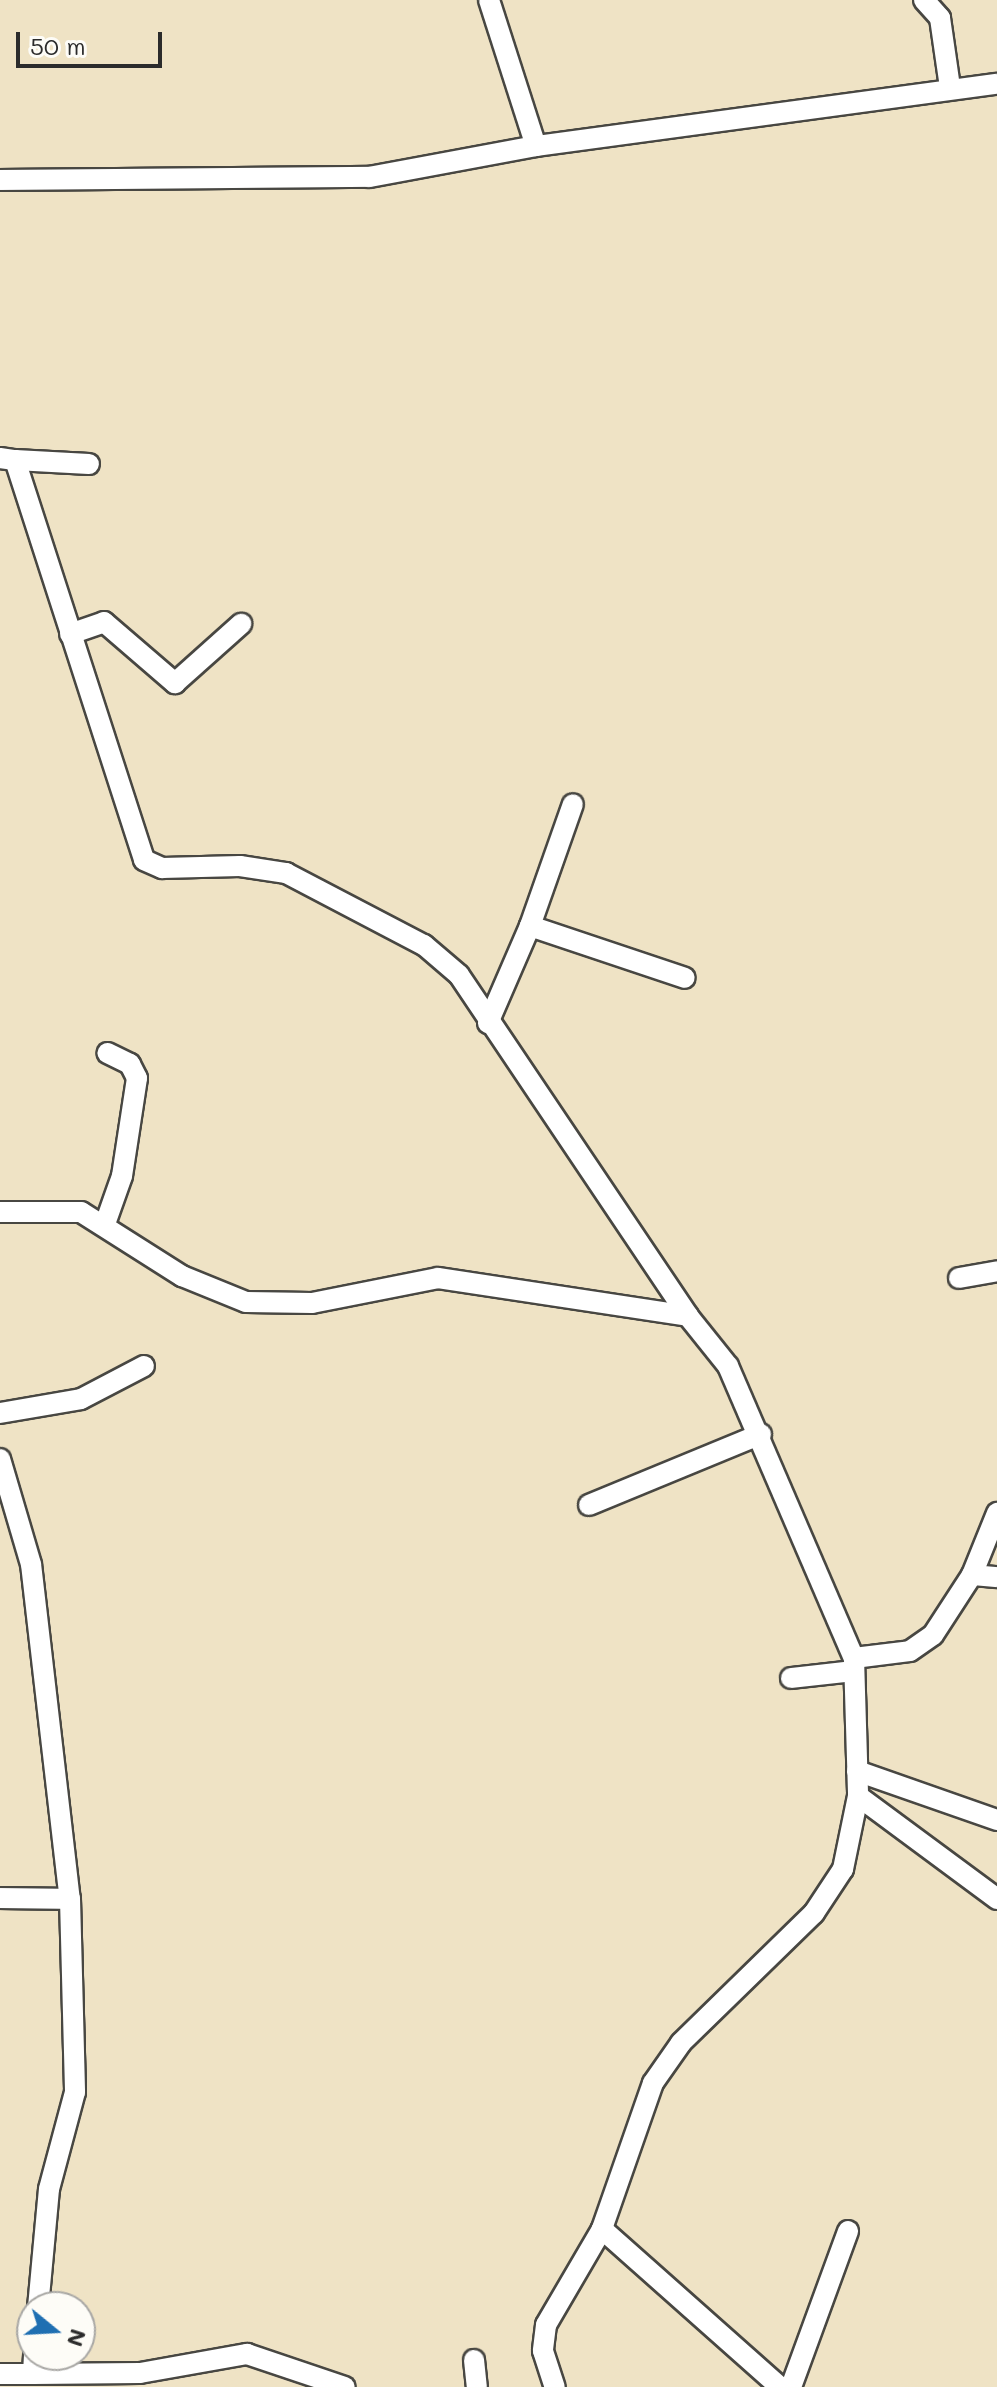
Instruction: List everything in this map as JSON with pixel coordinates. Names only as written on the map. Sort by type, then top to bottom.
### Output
[{"type":"street","points":[[489,0],[536,146]]},
{"type":"street","points":[[924,0],[940,18],[950,87]]},
{"type":"street","points":[[0,180],[369,177],[536,146],[950,87],[997,84]]},
{"type":"street","points":[[89,464],[7,459],[70,634],[144,860],[162,868],[240,866],[286,873],[444,959],[688,1316],[728,1366],[761,1434],[854,1664],[858,1796],[852,1844],[831,1891],[681,2043],[653,2083],[602,2229],[546,2325],[543,2351],[555,2387]]},
{"type":"street","points":[[70,634],[100,622],[110,625],[175,683],[241,624]]},
{"type":"street","points":[[488,1023],[530,926],[573,804]]},
{"type":"street","points":[[530,926],[685,978]]},
{"type":"street","points":[[105,1224],[122,1176],[137,1078],[130,1064],[107,1053]]},
{"type":"street","points":[[0,1212],[64,1209],[105,1224],[182,1276],[246,1302],[312,1303],[438,1278],[688,1316]]},
{"type":"street","points":[[959,1278],[997,1271]]},
{"type":"street","points":[[0,1413],[81,1399],[144,1366]]},
{"type":"street","points":[[589,1505],[761,1434]]},
{"type":"street","points":[[0,1459],[31,1564],[70,1899],[75,2092],[49,2189],[39,2291]]},
{"type":"street","points":[[791,1678],[921,1646],[944,1622],[972,1575],[997,1513]]},
{"type":"street","points":[[972,1575],[997,1577]]},
{"type":"street","points":[[857,1771],[997,1820]]},
{"type":"street","points":[[858,1796],[997,1899]]},
{"type":"street","points":[[0,1898],[70,1899]]},
{"type":"street","points":[[602,2229],[780,2387]]},
{"type":"street","points":[[791,2387],[848,2231]]},
{"type":"street","points":[[96,2370],[140,2373],[247,2354],[345,2387]]},
{"type":"street","points":[[474,2360],[477,2387]]}]
